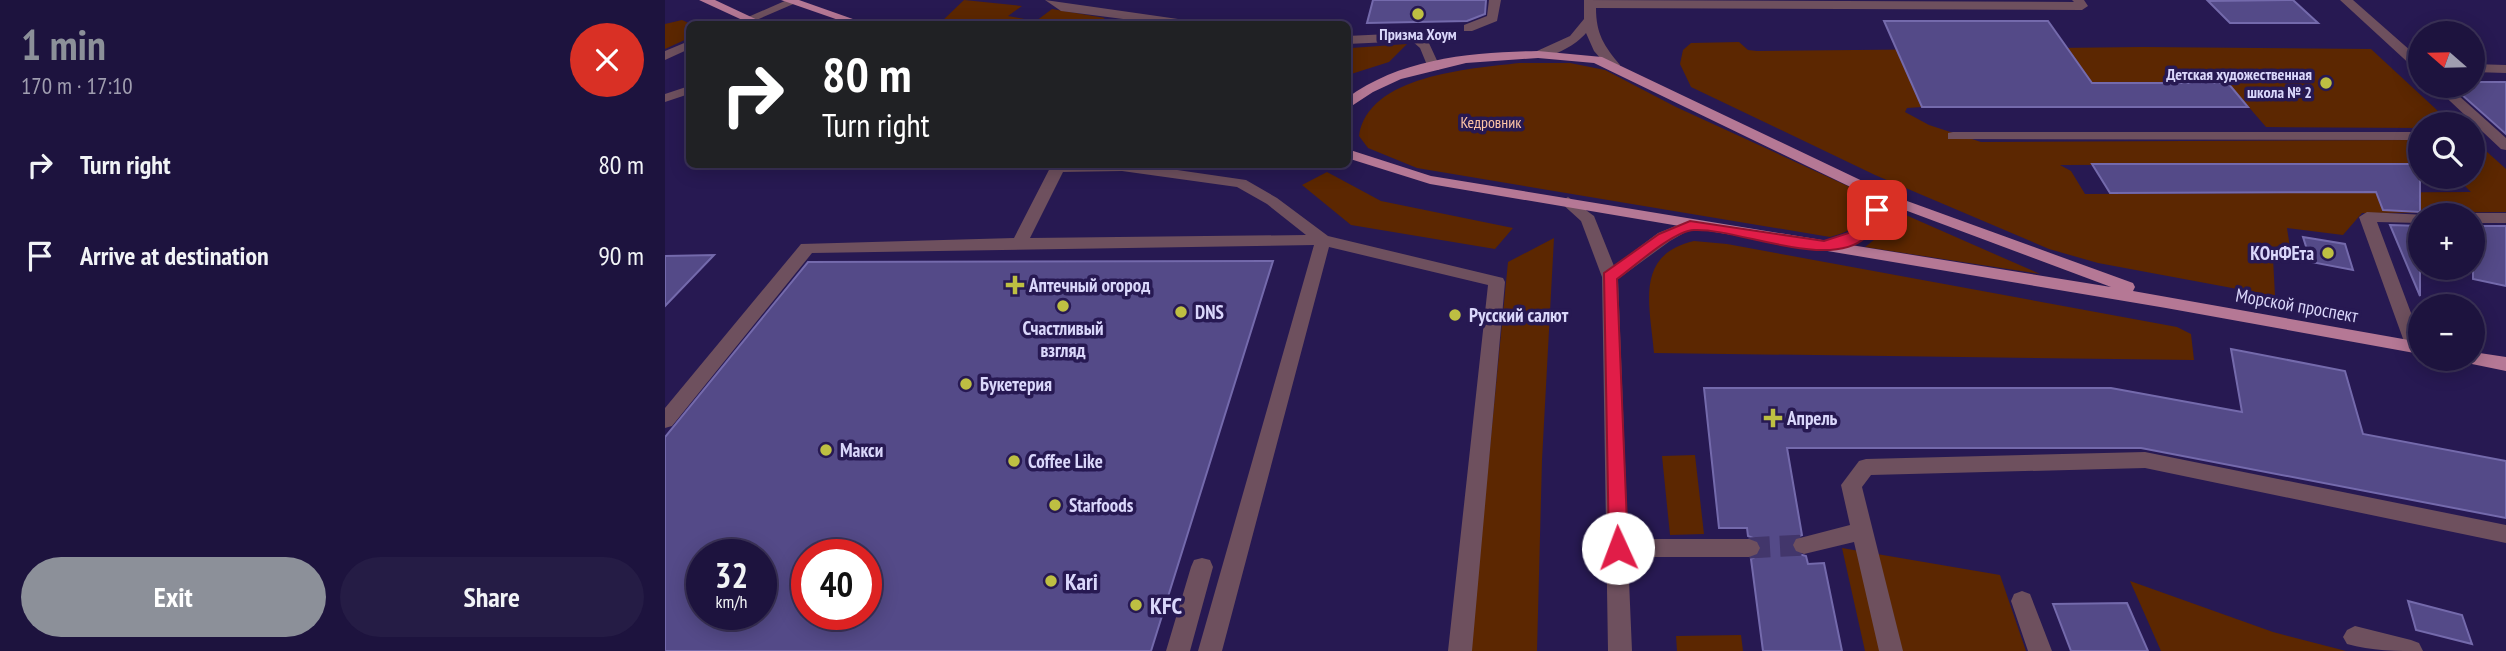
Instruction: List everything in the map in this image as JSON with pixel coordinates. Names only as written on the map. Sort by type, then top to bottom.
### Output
[{"type":"main road","points":[[705,0],[745,21]]},
{"type":"main road","points":[[789,1],[835,21]]},
{"type":"main road","points":[[1351,102],[1372,87],[1407,72],[1434,66],[1500,55],[1578,56],[1613,65],[1869,189],[2166,302]]},
{"type":"main road","points":[[1351,90],[1372,87]]},
{"type":"main road","points":[[1351,154],[1430,180],[2166,302]]},
{"type":"main road","points":[[1824,246],[1853,239],[1870,223],[1877,205],[1869,189]]},
{"type":"main road","name":"Морской проспект","points":[[2166,302],[2408,346]]},
{"type":"main road","points":[[2485,361],[2506,365]]},
{"type":"street","points":[[1051,0],[1061,7],[1163,21]]},
{"type":"street","points":[[1468,28],[1493,18],[1496,0]]},
{"type":"street","points":[[1613,65],[1598,52],[1590,20],[1590,2],[1733,1],[2082,6],[2078,0]]},
{"type":"street","points":[[2346,0],[2408,55]]},
{"type":"street","points":[[753,21],[789,1]]},
{"type":"street","points":[[1541,54],[1565,44],[1586,28],[1590,20]]},
{"type":"street","points":[[1351,40],[1410,37],[1420,39],[1427,45],[1434,66]]},
{"type":"street","points":[[665,56],[686,47]]},
{"type":"street","points":[[2485,68],[2506,69]]},
{"type":"street","points":[[665,98],[686,91]]},
{"type":"street","points":[[2454,98],[2500,141]]},
{"type":"street","points":[[1953,136],[2408,136]]},
{"type":"street","points":[[1020,243],[1058,168]]},
{"type":"street","points":[[1129,168],[1241,183],[1272,201],[1323,240]]},
{"type":"street","points":[[1568,202],[1588,219],[1610,277],[1620,651]]},
{"type":"street","points":[[2408,218],[2367,217],[2408,324]]},
{"type":"street","points":[[2485,218],[2506,218]]},
{"type":"street","points":[[1610,277],[1664,237],[1690,225]]},
{"type":"street","points":[[1210,651],[1323,240]]},
{"type":"street","points":[[665,421],[807,248],[1323,240],[1497,282],[1459,651]]},
{"type":"street","points":[[1891,651],[1851,485],[1866,467],[2145,460],[2506,534]]},
{"type":"street","points":[[1804,545],[1861,531]]},
{"type":"street","points":[[1618,548],[1749,548]]},
{"type":"street","points":[[1178,651],[1202,567]]},
{"type":"street","points":[[2022,601],[2039,651]]},
{"type":"street","points":[[2355,637],[2411,651]]},
{"type":"green space","points":[[964,0],[1022,6],[1008,16],[1036,21],[942,21]]},
{"type":"green space","points":[[1052,9],[1105,18],[1100,21],[1036,21]]},
{"type":"green space","points":[[682,20],[686,22],[686,39],[665,49],[665,24]]},
{"type":"green space","points":[[1739,42],[1748,50],[1757,51],[2143,47],[2371,49],[2408,83],[2408,98],[2424,98],[2439,112],[2408,112],[2408,128],[2266,127],[2228,83],[1912,84],[1922,107],[1907,108],[1905,112],[1929,125],[1981,142],[2408,140],[2408,164],[2060,165],[2071,171],[2085,194],[2471,192],[2468,189],[2485,189],[2485,150],[2506,169],[2506,212],[2485,212],[2485,203],[2408,203],[2408,213],[2362,213],[2343,235],[2287,228],[2292,261],[2273,258],[2275,296],[2098,263],[2049,249],[1875,175],[1691,87],[1680,64],[1683,50],[1691,43]]},
{"type":"green space","points":[[1407,44],[1389,62],[1351,74],[1351,48]]},
{"type":"green space","name":"Кедровник","points":[[1519,63],[1570,63],[1605,70],[1676,107],[1852,188],[1863,205],[1860,219],[1849,230],[1830,237],[1417,168],[1368,148],[1359,136],[1366,116],[1381,100],[1400,88],[1449,73]]},
{"type":"green space","points":[[1327,172],[1381,201],[1513,228],[1495,249],[1351,225],[1302,185]]},
{"type":"green space","points":[[1892,209],[2040,274],[1865,247],[1879,236]]},
{"type":"green space","points":[[1554,238],[1542,460],[1537,651],[1470,651],[1508,262]]},
{"type":"green space","points":[[1694,241],[1727,244],[2177,327],[2191,334],[2194,360],[1654,353],[1649,300],[1654,270],[1662,258],[1675,248]]},
{"type":"green space","points":[[1695,455],[1704,534],[1670,535],[1662,456]]},
{"type":"green space","points":[[1842,548],[2000,575],[2026,651],[1865,651]]},
{"type":"green space","points":[[2130,581],[2273,632],[2346,651],[2161,651]]},
{"type":"green space","points":[[1741,635],[1743,651],[1677,651],[1676,636]]},
{"type":"building","name":"Призма Хоум","points":[[1373,0],[1486,0],[1485,14],[1467,21],[1367,23]]},
{"type":"building","points":[[2293,0],[2318,23],[2230,23],[2208,1]]},
{"type":"building","points":[[1884,21],[2048,21],[2092,83],[2228,83],[2248,107],[1922,107]]},
{"type":"building","points":[[2485,82],[2506,82],[2506,134],[2485,115],[2485,112],[2481,112],[2466,98],[2485,98]]},
{"type":"building","points":[[2092,164],[2408,164],[2408,189],[2420,189],[2420,203],[2408,203],[2408,211],[2383,210],[2376,192],[2110,193]]},
{"type":"building","points":[[2390,225],[2408,226],[2408,268]]},
{"type":"building","points":[[2485,226],[2506,226],[2506,286],[2478,280],[2485,280]]},
{"type":"building","name":"КОнФЕта","points":[[2303,237],[2345,244],[2353,270],[2311,262]]},
{"type":"building","points":[[714,255],[665,306],[665,256]]},
{"type":"building","points":[[1273,261],[1151,651],[665,651],[665,437],[808,262]]},
{"type":"building","points":[[2413,280],[2420,280],[2419,294]]},
{"type":"building","points":[[2231,349],[2345,371],[2363,434],[2506,461],[2506,518],[2141,448],[1787,448],[1802,535],[1794,538],[1791,546],[1795,553],[1806,556],[1808,564],[1824,563],[1842,651],[1763,651],[1751,559],[1759,555],[1762,547],[1758,540],[1748,536],[1747,528],[1719,528],[1704,388],[2111,388],[2242,412]]},
{"type":"building","points":[[2408,601],[2462,615],[2472,644],[2416,630]]},
{"type":"building","points":[[2127,603],[2148,651],[2071,651],[2053,604]]},
{"type":"tunnel","points":[[1749,548],[1804,545]]},
{"type":"place","name":"Призма Хоум","points":[[1418,14]]},
{"type":"place","name":"Детская художественная школа № 2","points":[[2326,83]]},
{"type":"place","name":"КОнФЕта","points":[[2328,253]]},
{"type":"place","name":"Аптечный огород","points":[[1015,285]]},
{"type":"place","name":"Счастливый взгляд","points":[[1063,306]]},
{"type":"place","name":"DNS","points":[[1181,312]]},
{"type":"place","name":"Русский салют","points":[[1455,315]]},
{"type":"place","name":"Букетерия","points":[[966,384]]},
{"type":"place","name":"Апрель","points":[[1773,418]]},
{"type":"place","name":"Макси","points":[[826,450]]},
{"type":"place","name":"Coffee Like","points":[[1014,461]]},
{"type":"place","name":"Starfoods","points":[[1055,505]]},
{"type":"place","name":"Kari","points":[[1051,581]]},
{"type":"place","name":"KFC","points":[[1136,605]]},
{"type":"route","points":[[1618,548],[1610,277],[1664,237],[1690,225],[1824,246],[1842,243],[1861,234],[1877,210]]}]
